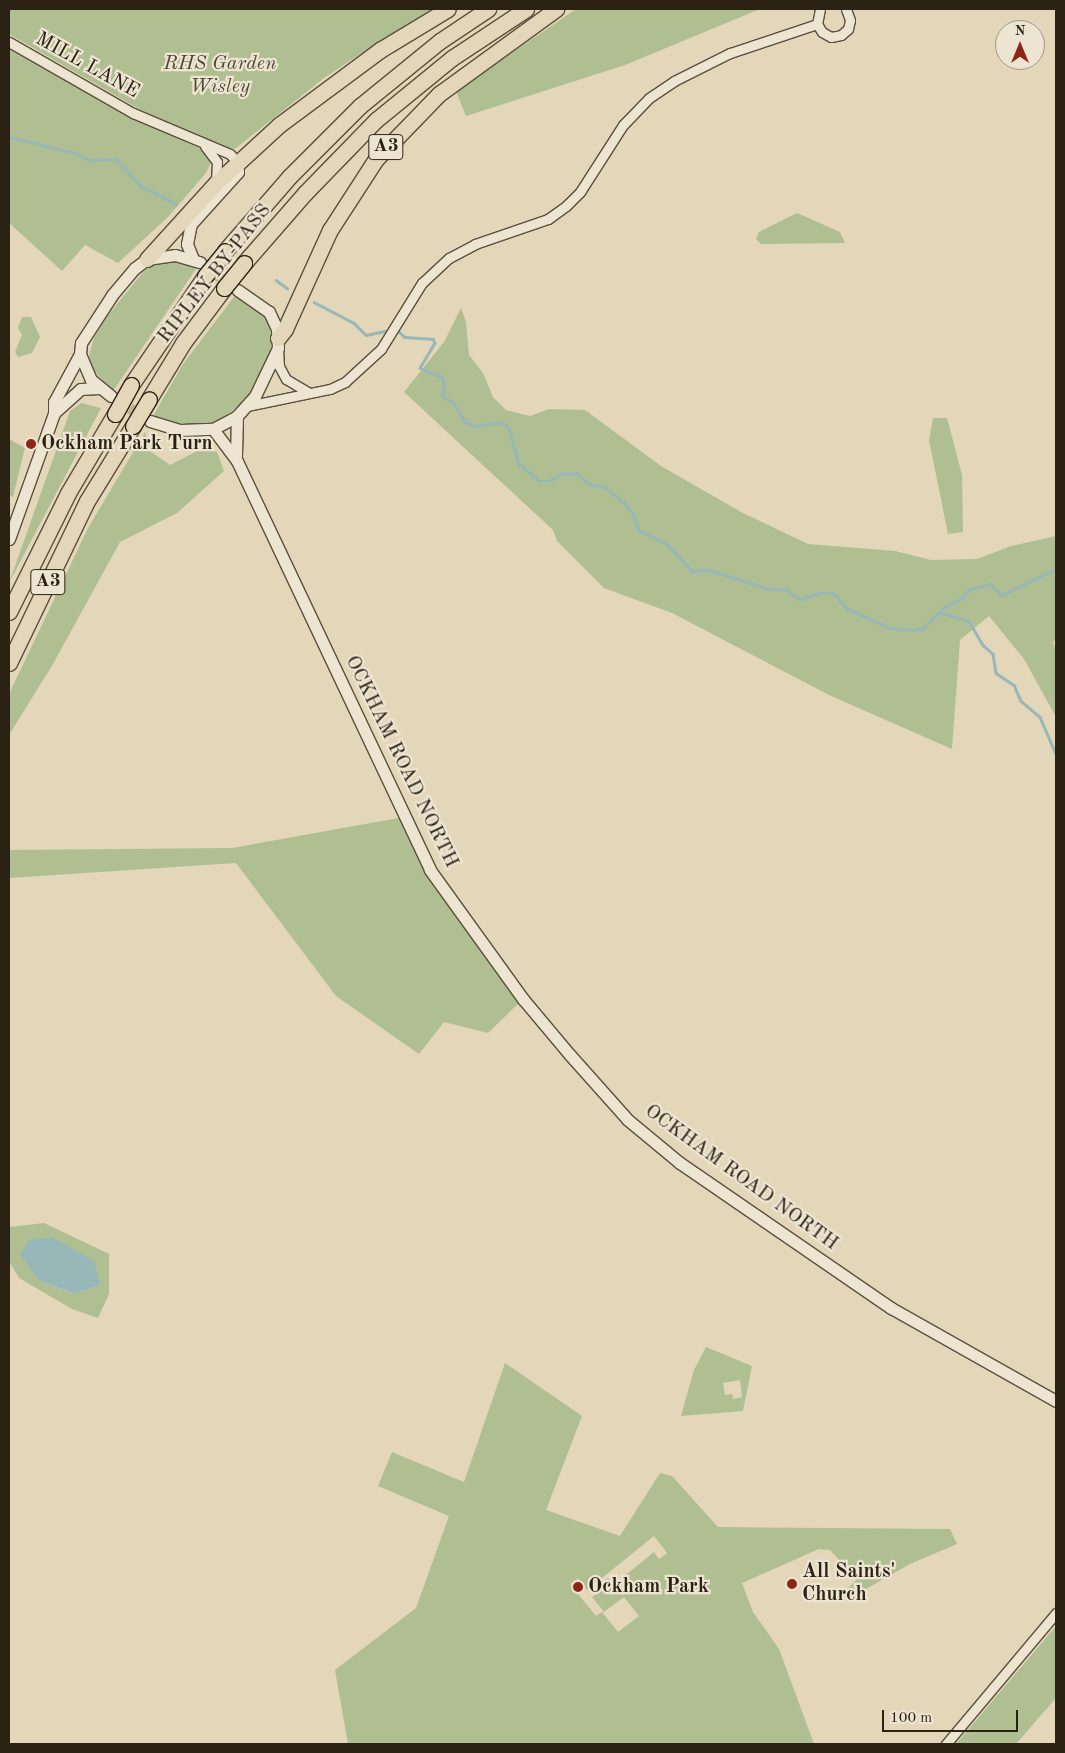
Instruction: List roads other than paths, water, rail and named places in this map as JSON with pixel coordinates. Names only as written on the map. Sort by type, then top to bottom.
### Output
[{"type":"highway","points":[[147,259],[237,162],[315,96],[380,50],[448,9]]},
{"type":"highway","name":"RIPLEY BY-PASS","points":[[9,612],[68,493],[116,414],[200,266],[225,252],[290,176],[360,106],[440,42],[488,9]]},
{"type":"highway","name":"RIPLEY BY-PASS","points":[[9,663],[87,501],[183,343],[231,289],[244,263],[305,193],[376,120],[452,58],[526,9]]},
{"type":"highway","name":"A3","points":[[278,343],[330,230],[376,159],[439,94],[556,9]]},
{"type":"main road","points":[[200,266],[187,244],[190,224],[238,172],[237,162]]},
{"type":"main road","points":[[9,539],[54,413],[57,394],[80,354],[84,338],[112,295],[135,268],[147,259],[174,255],[200,266]]},
{"type":"main road","points":[[150,421],[180,430],[213,428],[237,416],[248,406],[262,385],[278,343],[275,322],[269,312],[231,289]]},
{"type":"main road","points":[[80,354],[84,369],[99,388],[111,396]]},
{"type":"main road","points":[[54,413],[81,390],[99,388]]},
{"type":"main road","name":"OCKHAM ROAD NORTH","points":[[237,416],[234,434],[237,461]]},
{"type":"main road","name":"OCKHAM ROAD NORTH","points":[[213,428],[237,461],[430,870],[523,999],[619,1111],[648,1138],[680,1163],[891,1308],[1056,1401]]},
{"type":"street","points":[[817,24],[820,9]]},
{"type":"street","points":[[817,24],[826,35],[841,35],[850,24],[848,9]]},
{"type":"street","points":[[248,406],[309,393],[345,382],[381,349],[422,283],[449,258],[475,244],[548,219],[566,206],[580,192],[623,125],[649,98],[674,81],[730,53],[817,24]]},
{"type":"street","name":"MILL LANE","points":[[9,42],[133,113],[230,154],[237,162]]},
{"type":"street","points":[[203,144],[217,162],[216,183]]},
{"type":"street","points":[[278,343],[280,366],[286,379],[309,393]]},
{"type":"street","points":[[946,1744],[1056,1613]]},
{"type":"water","points":[[52,1237],[94,1261],[100,1285],[74,1294],[38,1280],[20,1254],[29,1240]]},
{"type":"waterway","points":[[9,137],[76,153],[89,160],[116,159],[141,186],[176,204]]},
{"type":"waterway","points":[[276,280],[287,288]]},
{"type":"waterway","points":[[314,302],[354,323],[366,335],[390,330]]},
{"type":"waterway","points":[[396,329],[405,337],[433,339],[435,343],[420,368],[442,377],[445,386],[442,396],[454,403],[465,422],[475,426],[502,422],[509,427],[519,464],[540,481],[549,481],[561,474],[576,473],[591,485],[605,487],[625,503],[634,515],[639,530],[666,543],[692,571],[709,570],[766,588],[787,590],[800,599],[820,593],[833,593],[848,609],[890,628],[913,630],[922,629],[946,606],[964,597],[968,590],[991,584],[1002,595],[1056,569]]},
{"type":"waterway","points":[[942,613],[969,621],[983,645],[993,654],[996,673],[1014,685],[1021,701],[1040,717],[1056,754]]},
{"type":"tunnel","points":[[204,265],[233,286]]},
{"type":"tunnel","points":[[116,399],[147,419]]},
{"type":"place","name":"Ockham Park Turn","points":[[31,444]]},
{"type":"place","name":"All Saints' Church","points":[[792,1584]]},
{"type":"place","name":"Ockham Park","points":[[578,1587]]},
{"type":"park label","name":"RHS Garden Wisley","points":[[220,76]]}]
